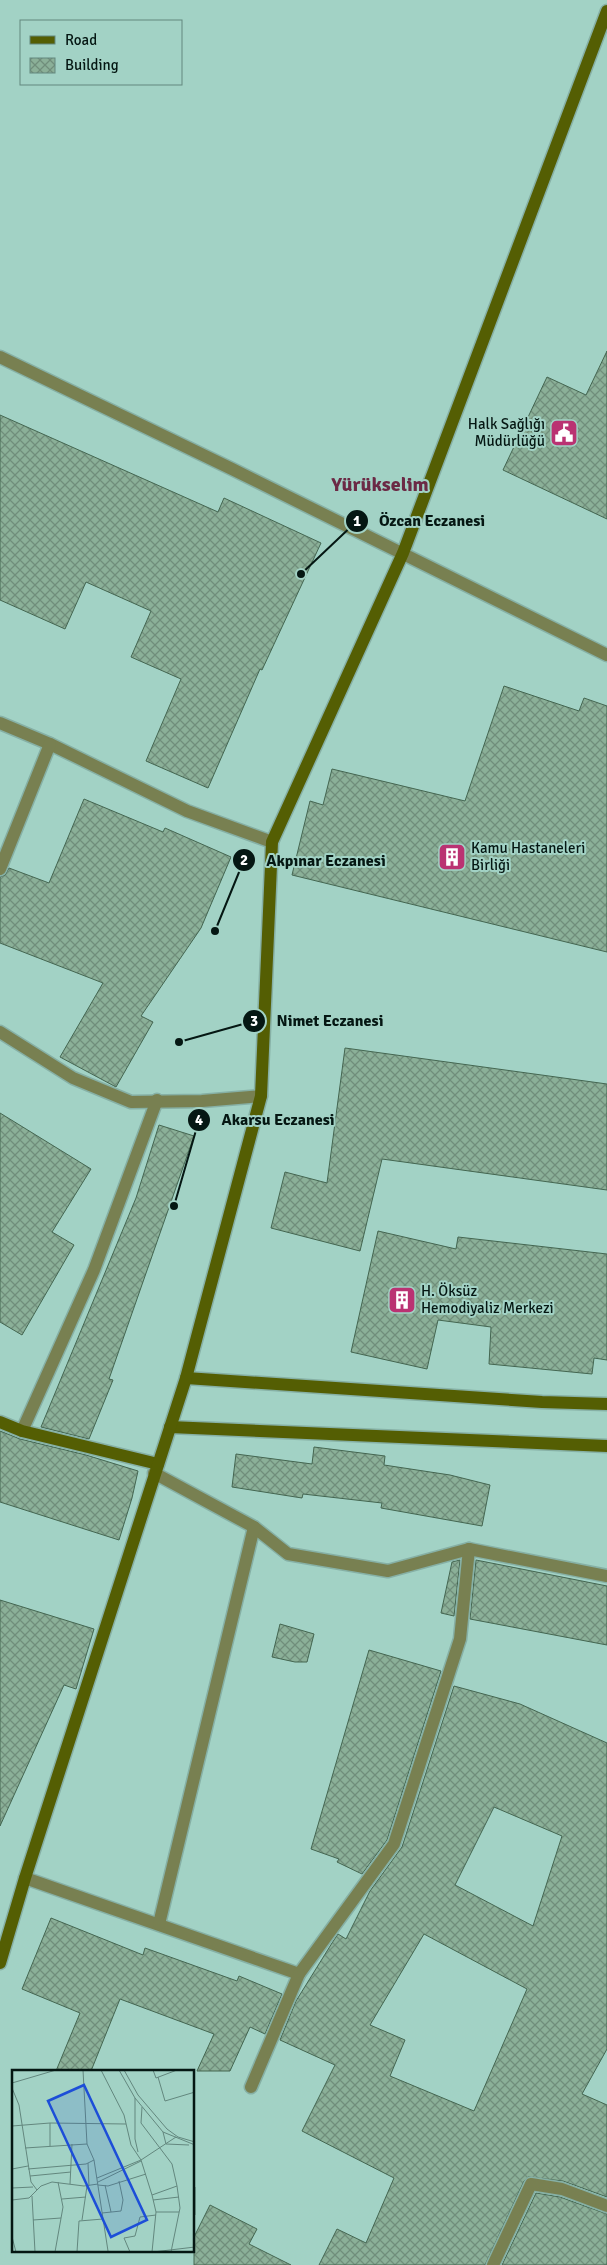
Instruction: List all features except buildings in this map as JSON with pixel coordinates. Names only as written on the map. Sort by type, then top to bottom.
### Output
[{"type":"street","points":[[0,1963],[25,1878],[186,1378],[261,1096],[272,842],[403,553],[607,11]]},
{"type":"street","points":[[0,357],[403,553],[607,655]]},
{"type":"street","points":[[0,723],[50,744],[187,811],[272,842]]},
{"type":"street","points":[[0,869],[50,744]]},
{"type":"street","points":[[0,1032],[73,1078],[131,1102],[157,1100],[202,1101],[261,1096]]},
{"type":"street","points":[[22,1431],[94,1270],[157,1100]]},
{"type":"street","points":[[186,1378],[542,1402],[607,1404]]},
{"type":"street","points":[[0,1422],[22,1431],[156,1468],[254,1526],[288,1554],[388,1571],[469,1549],[607,1576]]},
{"type":"street","points":[[170,1427],[607,1446]]},
{"type":"street","points":[[159,1924],[254,1526]]},
{"type":"street","points":[[251,2087],[299,1974],[394,1844],[460,1639],[469,1549]]},
{"type":"street","points":[[25,1878],[299,1974]]},
{"type":"street","points":[[493,2265],[531,2184],[562,2188],[607,2206]]},
{"type":"place","name":"Halk Sağlığı Müdürlüğü","points":[[564,433]]},
{"type":"place","name":"Özcan Eczanesi","points":[[301,574]]},
{"type":"place","name":"Kamu Hastaneleri Birliği","points":[[452,857]]},
{"type":"place","name":"Akpınar Eczanesi","points":[[215,931]]},
{"type":"place","name":"Nimet Eczanesi","points":[[179,1042]]},
{"type":"place","name":"Akarsu Eczanesi","points":[[174,1206]]},
{"type":"place","name":"H. Öksüz Hemodiyaliz Merkezi","points":[[402,1300]]},
{"type":"district","name":"Yürükselim","points":[[380,484]]}]
